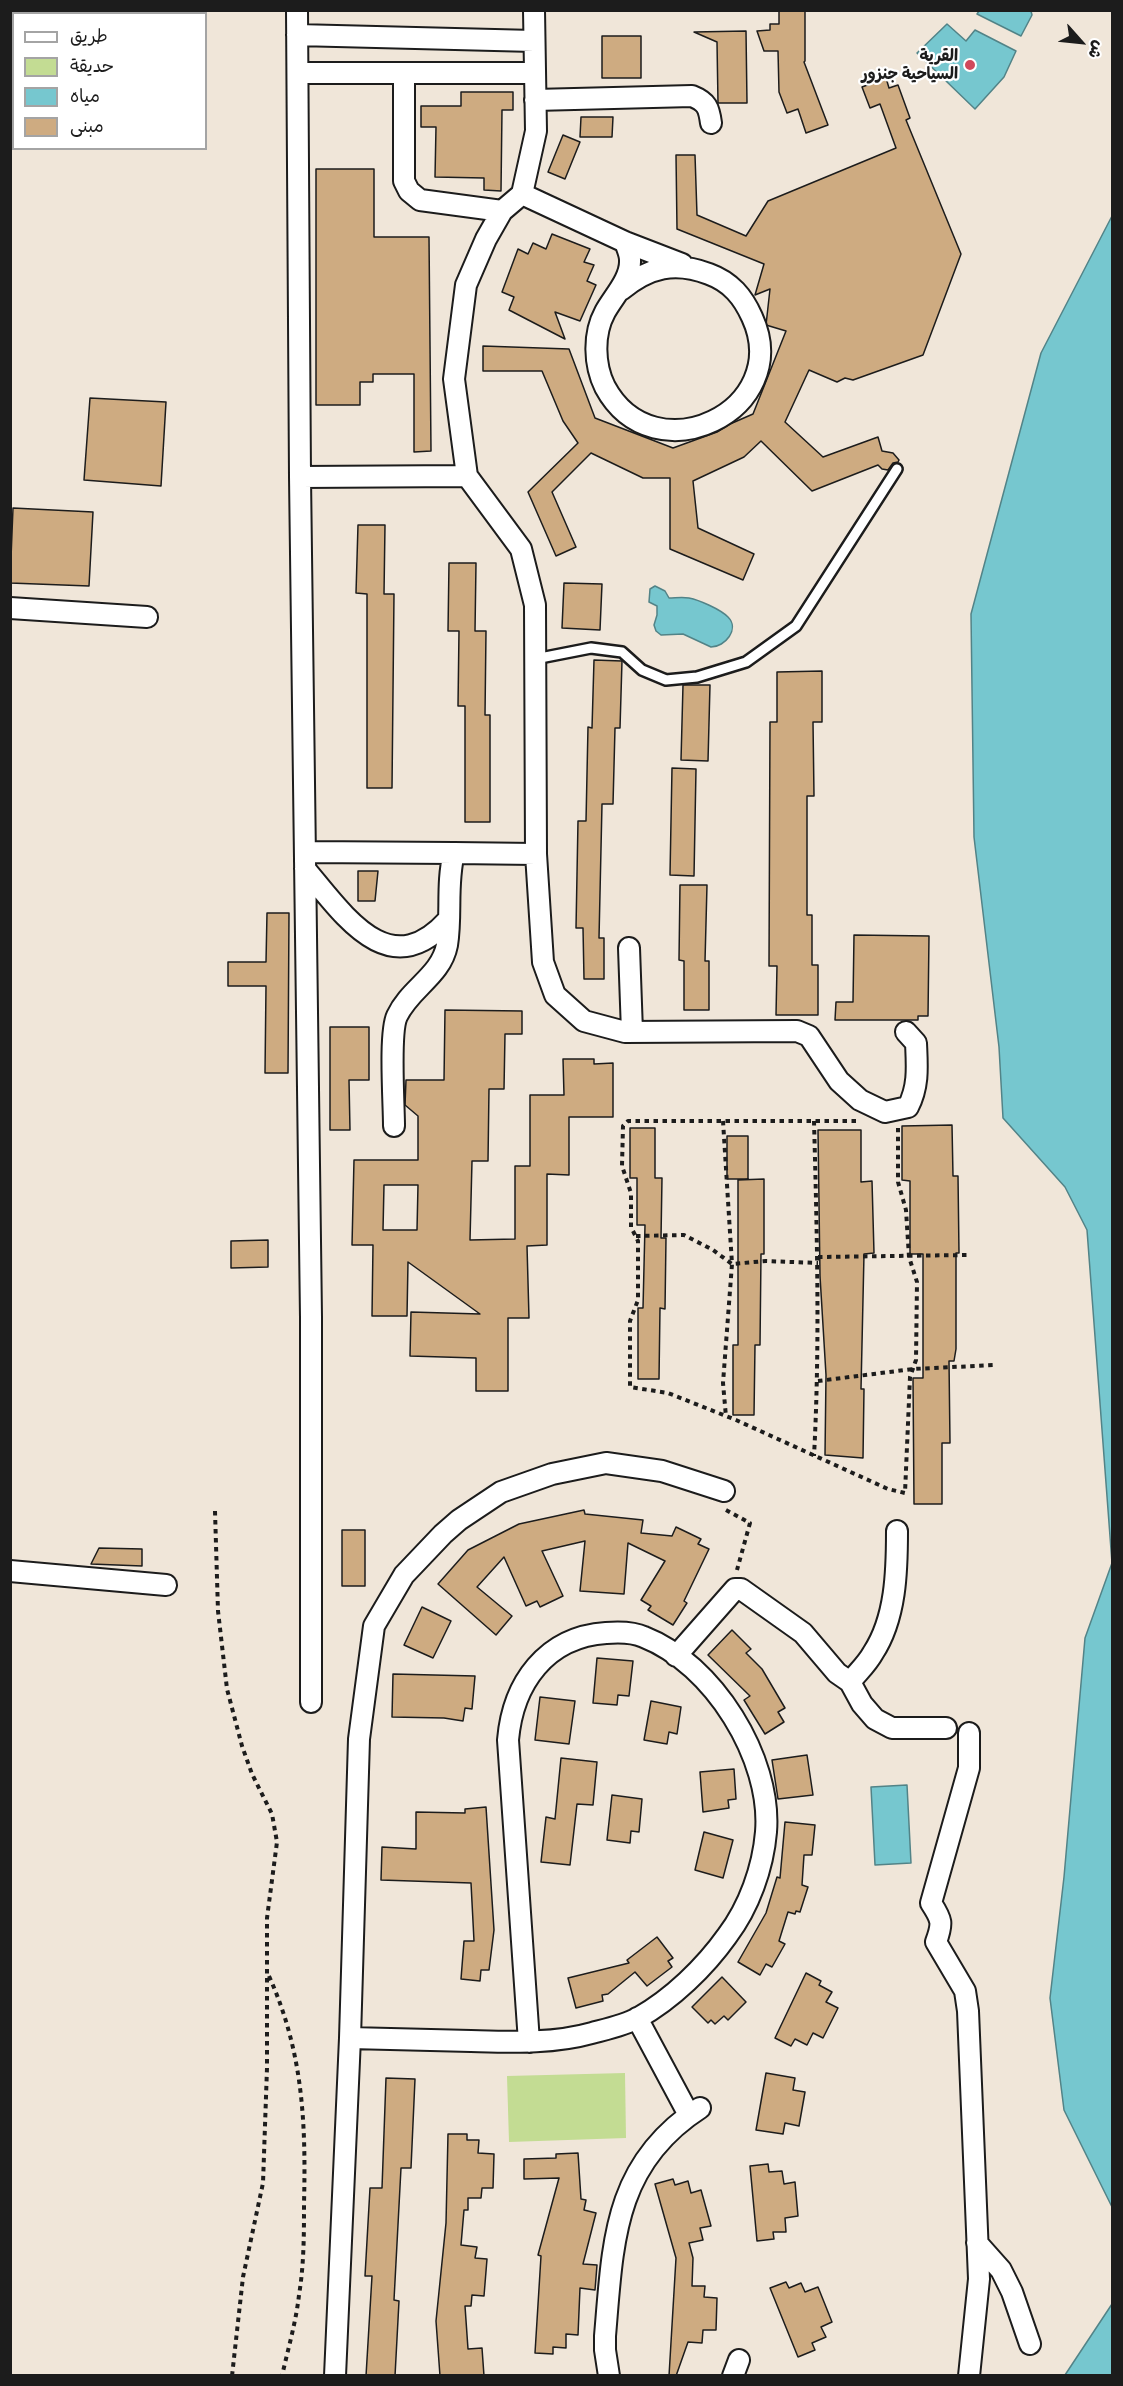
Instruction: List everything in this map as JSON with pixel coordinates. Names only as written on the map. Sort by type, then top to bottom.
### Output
[{"type":"street","points":[[297,10],[300,477],[311,1317],[310,1702]]},
{"type":"street","points":[[534,10],[536,130],[522,194],[502,211],[486,239],[466,285],[453,379],[467,476],[521,549],[535,605],[536,854],[543,962],[555,995],[584,1021],[632,1032],[797,1031],[809,1036],[839,1080],[860,1100],[885,1112],[908,1107],[914,1097],[917,1081],[916,1043],[906,1032]]},
{"type":"street","points":[[297,35],[534,40]]},
{"type":"street","points":[[299,73],[534,73]]},
{"type":"street","points":[[404,74],[404,181],[409,191],[420,200],[502,211]]},
{"type":"street","points":[[535,100],[692,96],[702,100],[709,108],[711,123]]},
{"type":"street","points":[[522,194],[625,242],[723,279],[744,299],[758,331],[760,359],[751,385],[735,408],[713,423],[686,431],[670,431],[643,423],[620,407],[605,386],[597,359],[596,341],[604,313],[621,290],[635,278],[662,268],[690,267]]},
{"type":"street","points":[[621,290],[631,261],[625,242]]},
{"type":"street","points":[[300,477],[467,476]]},
{"type":"street","points":[[10,608],[147,617]]},
{"type":"street","points":[[305,861],[454,854],[536,854]]},
{"type":"street","points":[[394,1126],[393,1041],[396,1017],[415,990],[439,967],[447,945],[450,871],[454,854]]},
{"type":"street","points":[[305,861],[343,914],[363,932],[380,943],[398,948],[413,946],[436,934],[448,920]]},
{"type":"street","points":[[629,948],[632,1032]]},
{"type":"street","points":[[335,2376],[350,2038],[358,1739],[374,1626],[404,1575],[459,1520],[501,1492],[552,1474],[606,1462],[662,1471],[724,1491]]},
{"type":"street","points":[[850,1682],[875,1651],[884,1630],[897,1577],[897,1531]]},
{"type":"street","points":[[10,1571],[166,1585]]},
{"type":"street","points":[[676,1656],[735,1589],[741,1589],[803,1633],[837,1673],[850,1682],[862,1704],[875,1719],[892,1728],[946,1728]]},
{"type":"street","points":[[350,2038],[529,2042],[590,2034],[637,2018],[668,1997],[718,1949],[748,1901],[759,1870],[766,1831],[762,1784],[736,1719],[715,1690],[695,1670],[643,1636],[621,1632],[576,1638],[552,1651],[533,1669],[520,1691],[510,1722],[508,1740],[529,2042]]},
{"type":"street","points":[[969,1733],[969,1768],[931,1903],[940,1916],[942,1926],[936,1942],[965,1991],[968,2011],[979,2279],[969,2376]]},
{"type":"street","points":[[609,2376],[605,2350],[606,2325],[612,2251],[621,2213],[630,2187],[655,2147],[695,2111],[637,2018]]},
{"type":"street","points":[[977,2243],[1001,2270],[1012,2292],[1030,2344]]},
{"type":"lane","points":[[535,659],[591,648],[622,652],[642,670],[666,680],[697,677],[746,662],[796,626],[897,469]]},
{"type":"path","points":[[723,1121],[732,1264],[723,1383],[726,1417]]},
{"type":"path","points":[[814,1121],[819,1263],[818,1380],[814,1456]]},
{"type":"path","points":[[862,1121],[628,1122],[623,1126],[622,1166],[631,1193],[631,1227],[638,1241],[639,1300],[630,1321],[630,1387],[668,1394],[726,1417],[888,1489],[905,1493],[910,1377],[916,1360],[917,1282],[909,1257],[906,1210],[898,1182],[898,1121]]},
{"type":"path","points":[[635,1236],[684,1235],[713,1250],[732,1264],[766,1261],[819,1263]]},
{"type":"path","points":[[818,1257],[967,1255]]},
{"type":"path","points":[[818,1380],[913,1369],[995,1365]]},
{"type":"path","points":[[724,1491],[723,1509],[750,1523],[736,1573],[735,1589]]},
{"type":"path","points":[[215,1511],[218,1611],[227,1689],[242,1746],[276,1827],[276,1855],[272,1867],[267,1918],[268,1972],[263,2183],[243,2277],[231,2376]]},
{"type":"path","points":[[268,1972],[288,2023],[304,2106],[305,2187],[302,2267],[296,2318],[282,2376]]},
{"type":"green space","points":[[625,2073],[626,2138],[509,2142],[507,2076]]},
{"type":"water","points":[[979,11],[1031,11],[1032,15],[1021,36],[977,14]]},
{"type":"water","name":"القرية السياحية جنزور","points":[[947,24],[966,41],[975,30],[1016,51],[1004,77],[975,109],[917,53]]},
{"type":"water","points":[[1112,216],[1112,1563],[1087,1230],[1065,1187],[1003,1118],[999,1047],[974,837],[971,614],[1041,353]]},
{"type":"water","points":[[655,586],[665,591],[669,598],[693,599],[709,605],[728,617],[732,632],[726,641],[711,647],[683,634],[661,635],[656,631],[654,625],[657,606],[649,602],[650,589]]},
{"type":"water","points":[[1112,1563],[1112,2207],[1064,2110],[1050,1998],[1064,1877],[1085,1638]]},
{"type":"water","points":[[907,1785],[911,1863],[875,1865],[871,1787]]},
{"type":"water","points":[[1112,2304],[1112,2375],[1065,2375]]},
{"type":"building","points":[[779,10],[805,10],[804,62],[828,125],[806,133],[798,109],[787,113],[779,92],[778,51],[764,51],[757,31],[770,30],[770,24],[779,24]]},
{"type":"building","points":[[746,31],[747,103],[718,103],[717,42],[694,32]]},
{"type":"building","points":[[602,36],[641,36],[641,78],[602,78]]},
{"type":"building","points":[[886,78],[889,88],[898,85],[910,118],[906,120],[961,254],[923,355],[853,380],[845,378],[837,382],[809,370],[785,422],[823,457],[878,437],[882,451],[893,453],[899,460],[898,462],[893,463],[888,470],[878,465],[812,491],[761,441],[744,457],[693,481],[698,528],[754,554],[743,580],[670,549],[670,478],[643,478],[591,453],[552,492],[576,547],[556,556],[528,492],[578,443],[563,421],[542,371],[483,371],[483,346],[569,349],[595,418],[673,448],[717,432],[753,414],[786,331],[766,325],[770,289],[755,295],[764,264],[677,229],[676,155],[695,155],[697,215],[746,236],[768,201],[896,148],[880,104],[870,108],[862,87]]},
{"type":"building","points":[[461,92],[513,92],[513,110],[502,110],[501,191],[484,190],[484,178],[435,177],[436,127],[421,127],[421,106],[461,106]]},
{"type":"building","points":[[581,117],[613,117],[612,137],[580,137]]},
{"type":"building","points":[[563,135],[580,142],[565,179],[548,172]]},
{"type":"building","points":[[316,169],[374,169],[374,237],[429,237],[431,451],[414,452],[414,374],[373,374],[373,382],[360,382],[360,405],[316,405]]},
{"type":"building","points":[[552,234],[590,249],[584,262],[594,265],[587,281],[596,285],[580,321],[555,312],[565,339],[509,310],[514,297],[502,292],[518,249],[528,254],[533,243],[546,249]]},
{"type":"building","points":[[90,398],[166,402],[161,486],[84,480]]},
{"type":"building","points":[[13,508],[93,512],[89,586],[10,583]]},
{"type":"building","points":[[358,525],[385,525],[384,594],[394,594],[392,788],[367,788],[367,594],[356,593]]},
{"type":"building","points":[[449,563],[476,563],[475,631],[486,631],[485,715],[490,715],[490,822],[465,822],[465,706],[458,706],[459,631],[448,631]]},
{"type":"building","points":[[564,583],[602,584],[600,630],[562,628]]},
{"type":"building","points":[[594,660],[622,661],[620,728],[615,728],[613,804],[602,804],[599,938],[604,938],[604,979],[584,979],[583,928],[576,928],[578,821],[586,821],[588,727],[592,728]]},
{"type":"building","points":[[822,671],[822,722],[813,722],[814,796],[807,796],[807,915],[812,915],[812,965],[818,965],[818,1015],[776,1015],[777,966],[769,966],[770,722],[777,722],[777,672]]},
{"type":"building","points":[[683,685],[710,685],[708,761],[681,760]]},
{"type":"building","points":[[672,768],[696,769],[694,876],[670,875]]},
{"type":"building","points":[[358,871],[378,871],[375,901],[358,901]]},
{"type":"building","points":[[680,885],[707,885],[705,961],[709,961],[709,1010],[684,1010],[684,961],[679,960]]},
{"type":"building","points":[[267,913],[289,913],[288,1073],[265,1073],[266,986],[228,986],[228,962],[266,962]]},
{"type":"building","points":[[854,935],[929,936],[928,1016],[918,1016],[918,1020],[835,1020],[836,1002],[853,1002]]},
{"type":"building","points":[[445,1010],[522,1011],[522,1034],[505,1034],[504,1089],[489,1089],[488,1161],[472,1161],[470,1240],[515,1239],[515,1166],[530,1166],[530,1095],[564,1095],[563,1059],[594,1059],[594,1064],[613,1063],[613,1117],[569,1117],[569,1175],[547,1174],[547,1245],[527,1246],[529,1318],[508,1318],[508,1391],[476,1391],[476,1358],[410,1356],[411,1312],[480,1314],[408,1262],[407,1316],[372,1316],[373,1245],[352,1245],[354,1160],[418,1160],[418,1116],[405,1105],[406,1080],[444,1080]],"holes":[[[384,1185],[418,1185],[417,1230],[383,1230]]]},
{"type":"building","points":[[330,1027],[369,1027],[369,1080],[349,1080],[350,1130],[330,1130]]},
{"type":"building","points":[[952,1125],[953,1176],[958,1176],[959,1253],[956,1253],[956,1349],[954,1361],[949,1361],[950,1443],[942,1443],[942,1504],[914,1504],[913,1378],[923,1378],[923,1254],[910,1254],[910,1181],[902,1180],[902,1126]]},
{"type":"building","points":[[630,1128],[655,1128],[655,1178],[662,1178],[661,1238],[666,1238],[665,1309],[660,1308],[659,1379],[638,1379],[638,1308],[643,1308],[645,1225],[637,1225],[637,1178],[630,1178]]},
{"type":"building","points":[[818,1130],[861,1130],[861,1182],[872,1181],[874,1253],[864,1254],[861,1389],[864,1389],[863,1458],[825,1455],[826,1375],[820,1276]]},
{"type":"building","points":[[727,1136],[748,1136],[748,1179],[727,1179]]},
{"type":"building","points":[[764,1179],[764,1254],[761,1254],[760,1345],[755,1345],[754,1415],[733,1415],[733,1345],[738,1345],[738,1180]]},
{"type":"building","points":[[268,1240],[268,1267],[231,1268],[231,1241]]},
{"type":"building","points":[[584,1510],[585,1514],[643,1520],[641,1533],[672,1536],[676,1527],[701,1539],[698,1544],[709,1549],[684,1601],[687,1603],[673,1625],[648,1610],[651,1606],[641,1600],[665,1561],[628,1543],[624,1594],[580,1591],[585,1541],[542,1551],[563,1596],[540,1607],[537,1601],[526,1606],[504,1557],[477,1587],[512,1616],[496,1635],[438,1584],[468,1550],[519,1524]]},
{"type":"building","points":[[342,1530],[365,1530],[365,1586],[342,1586]]},
{"type":"building","points":[[99,1548],[142,1549],[142,1566],[91,1564]]},
{"type":"building","points":[[422,1607],[451,1621],[433,1658],[404,1645]]},
{"type":"building","points":[[732,1630],[751,1649],[746,1653],[762,1669],[785,1708],[778,1712],[784,1722],[765,1734],[744,1700],[750,1696],[708,1655]]},
{"type":"building","points":[[597,1658],[633,1661],[629,1696],[618,1695],[617,1705],[593,1703]]},
{"type":"building","points":[[393,1674],[475,1676],[472,1709],[465,1708],[463,1721],[444,1718],[392,1717]]},
{"type":"building","points":[[540,1697],[575,1701],[569,1744],[535,1740]]},
{"type":"building","points":[[651,1701],[681,1707],[677,1734],[669,1732],[667,1744],[644,1740]]},
{"type":"building","points":[[807,1755],[813,1795],[778,1799],[772,1760]]},
{"type":"building","points":[[561,1758],[597,1762],[593,1805],[577,1804],[570,1865],[541,1862],[546,1817],[555,1819]]},
{"type":"building","points":[[734,1769],[736,1799],[728,1800],[729,1808],[703,1812],[700,1772]]},
{"type":"building","points":[[612,1795],[642,1799],[639,1832],[631,1831],[630,1843],[607,1840]]},
{"type":"building","points":[[486,1807],[494,1930],[489,1970],[481,1970],[480,1981],[461,1979],[464,1941],[474,1941],[471,1883],[381,1880],[382,1847],[416,1849],[416,1812],[465,1813],[465,1809]]},
{"type":"building","points":[[785,1822],[815,1825],[812,1855],[804,1855],[802,1885],[808,1887],[800,1912],[796,1911],[795,1914],[788,1912],[779,1941],[785,1944],[772,1967],[766,1964],[760,1975],[738,1962],[766,1913],[777,1877],[780,1878]]},
{"type":"building","points":[[704,1832],[733,1840],[723,1878],[695,1870]]},
{"type":"building","points":[[657,1937],[673,1958],[668,1961],[672,1967],[647,1986],[635,1972],[608,1994],[602,1995],[603,2001],[576,2008],[568,1978],[629,1963],[627,1960]]},
{"type":"building","points":[[806,1973],[821,1981],[819,1985],[832,1992],[826,2002],[838,2008],[823,2038],[813,2033],[807,2045],[795,2039],[791,2046],[775,2038]]},
{"type":"building","points":[[722,1977],[746,2002],[728,2020],[724,2016],[715,2024],[711,2020],[708,2023],[692,2007]]},
{"type":"building","points":[[766,2073],[795,2078],[793,2090],[805,2092],[799,2126],[785,2123],[783,2134],[756,2130]]},
{"type":"building","points":[[386,2078],[415,2079],[411,2168],[401,2168],[394,2300],[399,2301],[395,2376],[366,2376],[372,2276],[365,2276],[370,2188],[382,2188]]},
{"type":"building","points":[[448,2134],[467,2134],[467,2140],[479,2140],[478,2153],[494,2154],[493,2188],[482,2188],[481,2198],[468,2198],[468,2210],[464,2210],[461,2245],[477,2247],[475,2258],[487,2259],[484,2296],[472,2295],[471,2306],[465,2306],[468,2349],[482,2348],[484,2376],[440,2376],[436,2321],[446,2223]]},
{"type":"building","points":[[578,2153],[581,2199],[586,2200],[584,2210],[596,2213],[583,2264],[597,2265],[595,2290],[580,2288],[578,2335],[566,2334],[566,2348],[553,2347],[553,2354],[535,2353],[541,2256],[538,2255],[559,2178],[524,2179],[524,2159],[556,2158],[556,2154]]},
{"type":"building","points":[[768,2164],[769,2172],[782,2171],[784,2184],[795,2182],[798,2216],[785,2218],[786,2232],[773,2232],[774,2239],[757,2241],[750,2166]]},
{"type":"building","points":[[673,2179],[675,2185],[688,2181],[691,2193],[701,2190],[711,2226],[700,2228],[703,2240],[689,2243],[693,2258],[692,2286],[705,2286],[704,2297],[717,2298],[716,2330],[703,2330],[702,2343],[688,2342],[676,2376],[669,2376],[676,2258],[655,2184]]},
{"type":"building","points":[[786,2282],[789,2288],[801,2283],[805,2292],[818,2287],[832,2322],[821,2327],[826,2337],[812,2343],[815,2350],[798,2357],[770,2288]]},
{"type":"place","name":"القرية السياحية جنزور","points":[[970,65]]}]
